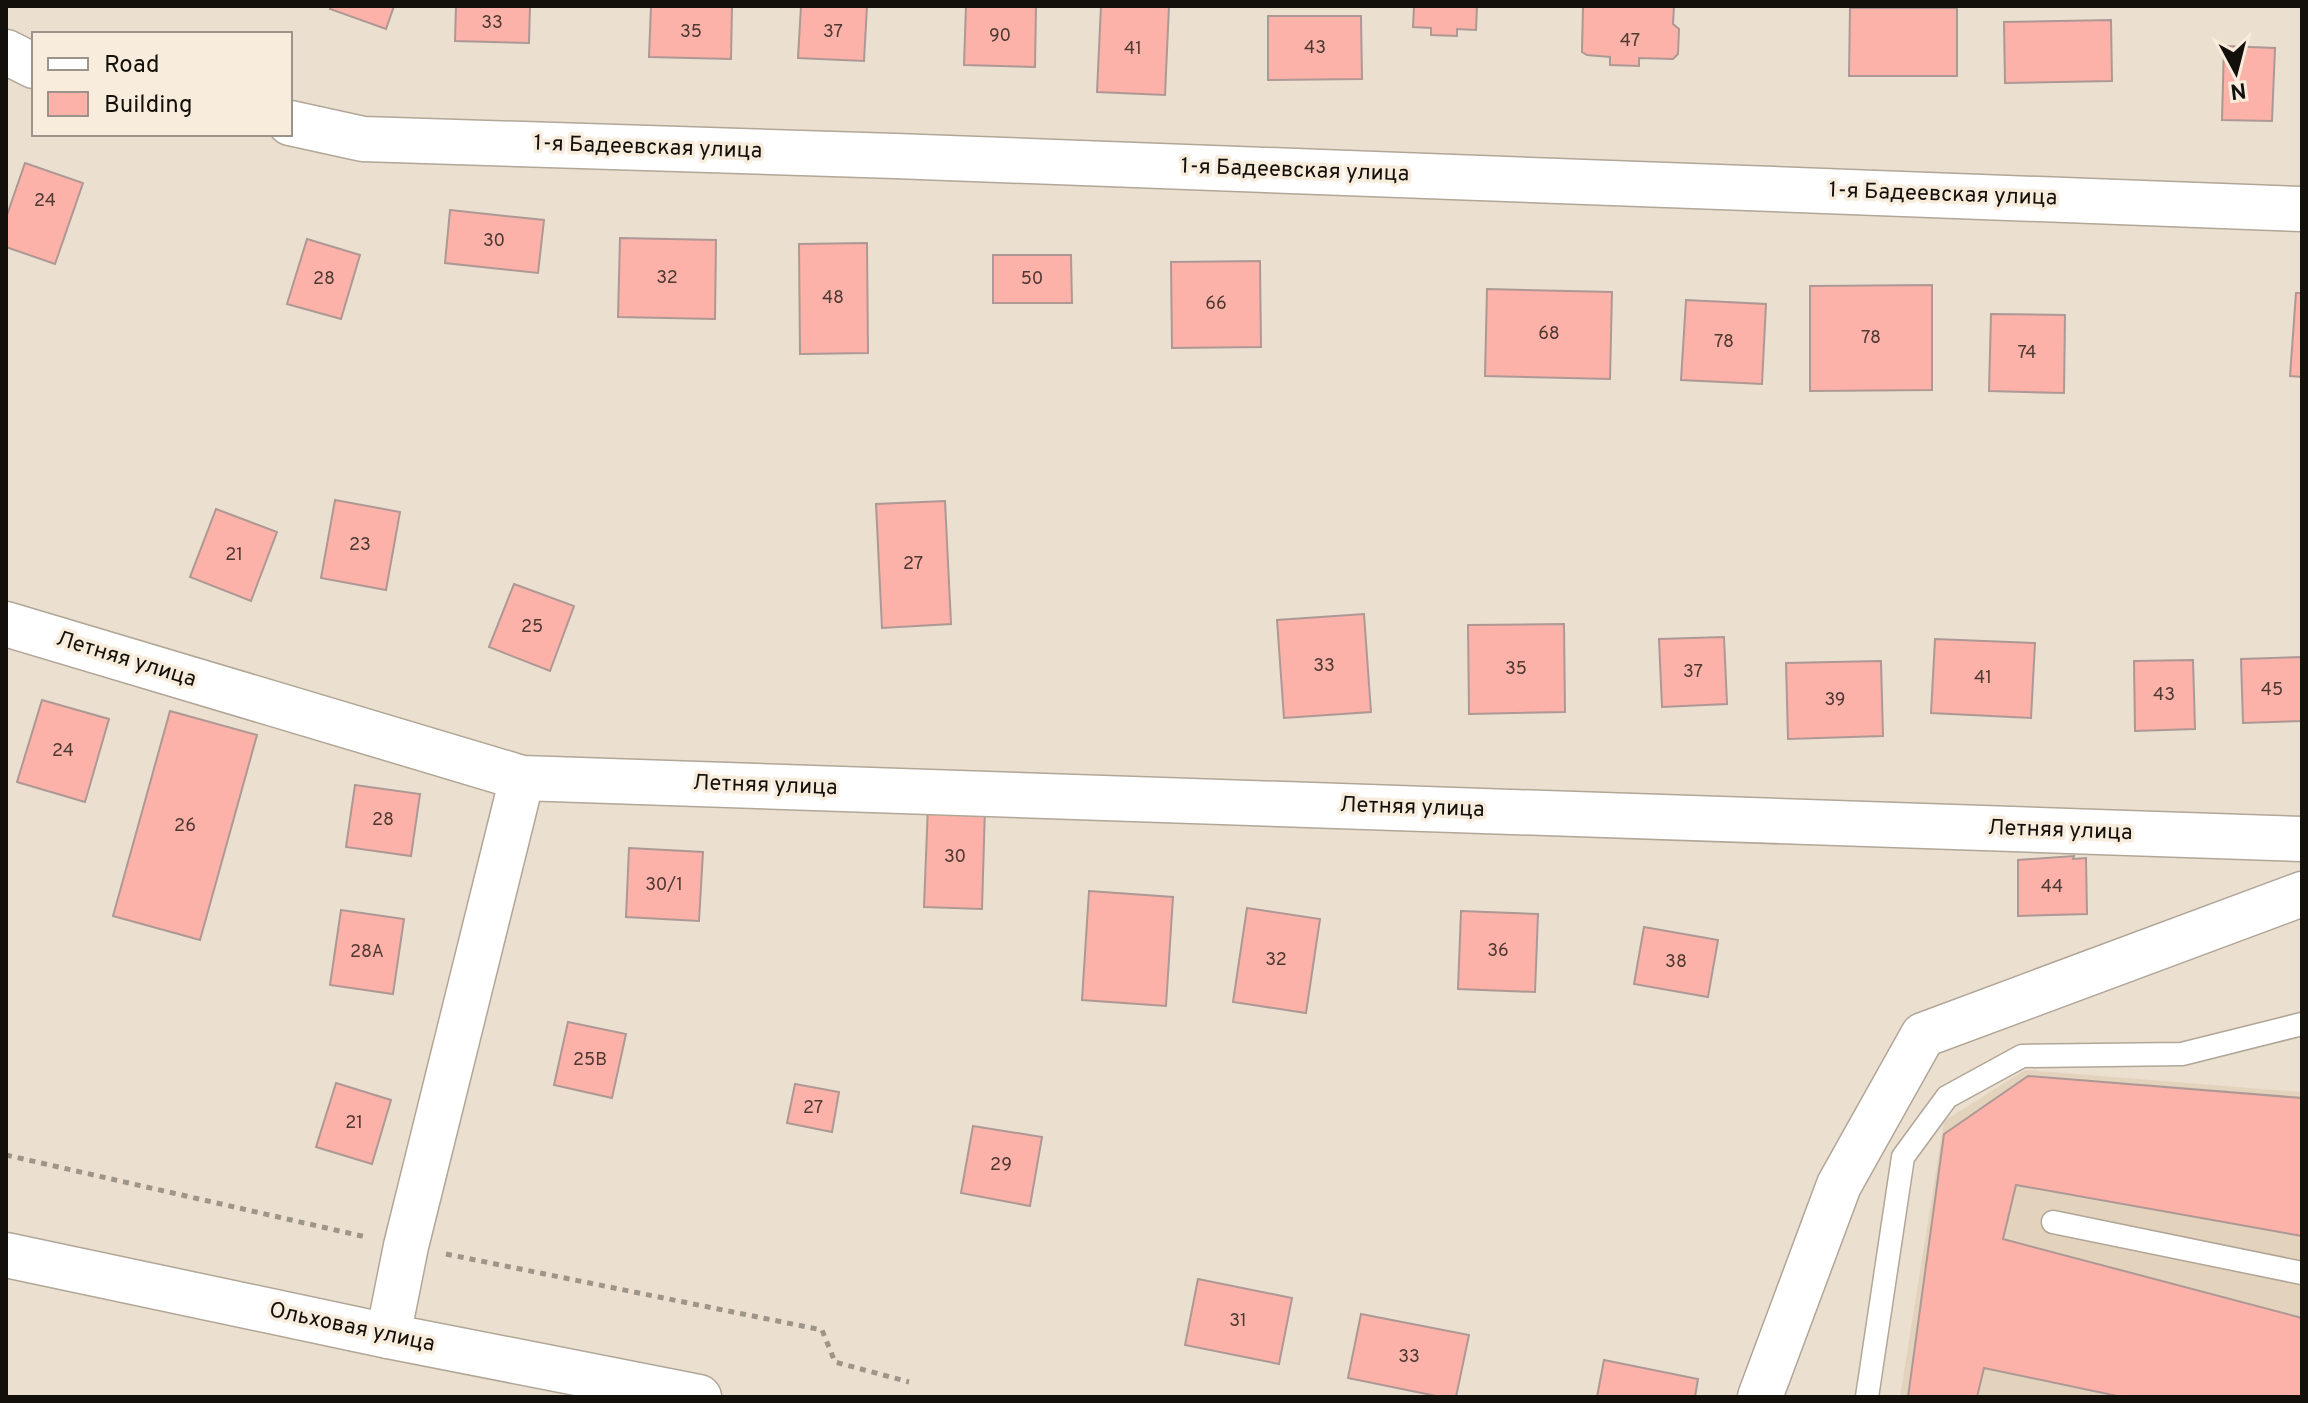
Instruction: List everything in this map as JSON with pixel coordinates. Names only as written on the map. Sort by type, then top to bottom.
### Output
[{"type":"street","points":[[6,52],[32,65]]},
{"type":"street","name":"1-я Бадеевская улица","points":[[292,123],[363,139],[880,155],[2302,209]]},
{"type":"street","name":"Летняя улица","points":[[6,624],[522,778],[2302,839]]},
{"type":"street","points":[[388,1336],[406,1246],[522,778]]},
{"type":"street","points":[[1760,1397],[1839,1185],[1923,1035],[2302,894]]},
{"type":"street","name":"Ольховая улица","points":[[6,1255],[388,1336],[699,1397]]},
{"type":"lane","points":[[1867,1397],[1903,1157],[1947,1097],[2022,1056],[2182,1054],[2302,1024]]},
{"type":"lane","points":[[2053,1222],[2302,1273]]},
{"type":"path","points":[[6,1155],[406,1246],[822,1330],[835,1362],[909,1382]]},
{"type":"shaded area","points":[[2025,1070],[2302,1092],[2302,1397],[1900,1397],[1944,1121]]},
{"type":"building","points":[[331,6],[394,6],[386,29],[330,9]]},
{"type":"building","points":[[456,6],[530,6],[529,43],[455,41]]},
{"type":"building","points":[[651,6],[732,6],[731,59],[649,57]]},
{"type":"building","points":[[801,6],[867,6],[864,61],[798,58]]},
{"type":"building","points":[[966,6],[1036,6],[1035,67],[964,65]]},
{"type":"building","points":[[1101,6],[1169,6],[1165,95],[1097,92]]},
{"type":"building","points":[[1414,6],[1477,6],[1476,30],[1457,29],[1457,36],[1431,35],[1431,28],[1413,27]]},
{"type":"building","points":[[1583,6],[1674,6],[1673,24],[1679,29],[1678,54],[1673,59],[1639,58],[1639,66],[1610,65],[1610,57],[1587,55],[1582,52]]},
{"type":"building","points":[[1850,8],[1957,8],[1957,76],[1849,76]]},
{"type":"building","points":[[1268,16],[1361,16],[1362,79],[1268,80]]},
{"type":"building","points":[[2111,20],[2112,81],[2005,83],[2004,22]]},
{"type":"building","points":[[2224,46],[2275,48],[2272,121],[2222,120]]},
{"type":"building","points":[[25,163],[83,183],[55,264],[6,247],[6,218]]},
{"type":"building","points":[[450,210],[544,220],[538,273],[445,263]]},
{"type":"building","points":[[620,238],[716,240],[715,319],[618,317]]},
{"type":"building","points":[[307,239],[360,255],[341,319],[287,304]]},
{"type":"building","points":[[867,243],[868,353],[800,354],[799,244]]},
{"type":"building","points":[[993,255],[1071,255],[1072,303],[993,303]]},
{"type":"building","points":[[1260,261],[1261,347],[1172,348],[1171,262]]},
{"type":"building","points":[[1932,285],[1932,390],[1810,391],[1810,286]]},
{"type":"building","points":[[1487,289],[1612,292],[1610,379],[1485,376]]},
{"type":"building","points":[[2296,293],[2302,293],[2302,377],[2290,376]]},
{"type":"building","points":[[1686,300],[1766,304],[1762,384],[1681,380]]},
{"type":"building","points":[[1991,314],[2065,315],[2064,393],[1989,391]]},
{"type":"building","points":[[335,500],[400,512],[386,590],[321,578]]},
{"type":"building","points":[[945,501],[951,624],[882,628],[876,504]]},
{"type":"building","points":[[216,509],[277,532],[251,601],[190,577]]},
{"type":"building","points":[[514,584],[574,606],[550,671],[489,647]]},
{"type":"building","points":[[1364,614],[1371,712],[1284,718],[1277,620]]},
{"type":"building","points":[[1564,624],[1565,712],[1469,714],[1468,625]]},
{"type":"building","points":[[1724,637],[1727,704],[1662,707],[1659,639]]},
{"type":"building","points":[[1935,639],[2035,643],[2031,718],[1931,713]]},
{"type":"building","points":[[2302,657],[2302,721],[2243,723],[2241,659]]},
{"type":"building","points":[[2193,660],[2195,729],[2135,731],[2134,661]]},
{"type":"building","points":[[1881,661],[1883,736],[1788,739],[1786,663]]},
{"type":"building","points":[[42,700],[109,719],[85,802],[17,782]]},
{"type":"building","points":[[170,711],[257,735],[200,940],[113,916]]},
{"type":"building","points":[[355,785],[420,794],[411,856],[346,847]]},
{"type":"building","points":[[928,805],[985,807],[982,909],[924,907]]},
{"type":"building","points":[[629,848],[703,852],[699,921],[626,917]]},
{"type":"building","points":[[2074,856],[2073,859],[2086,858],[2087,914],[2018,916],[2018,860]]},
{"type":"building","points":[[1089,891],[1173,897],[1166,1006],[1082,1000]]},
{"type":"building","points":[[1247,908],[1320,919],[1306,1013],[1233,1002]]},
{"type":"building","points":[[341,910],[404,919],[393,994],[330,985]]},
{"type":"building","points":[[1461,911],[1538,914],[1535,992],[1458,989]]},
{"type":"building","points":[[1644,927],[1718,940],[1708,997],[1634,984]]},
{"type":"building","points":[[568,1022],[626,1034],[612,1098],[554,1085]]},
{"type":"building","points":[[2028,1076],[2302,1098],[2302,1236],[2016,1185],[2003,1239],[2302,1318],[2302,1397],[2122,1397],[1984,1368],[1977,1397],[1908,1397],[1944,1134]]},
{"type":"building","points":[[336,1083],[391,1100],[372,1164],[316,1147]]},
{"type":"building","points":[[795,1084],[839,1092],[832,1132],[787,1123]]},
{"type":"building","points":[[973,1126],[1042,1137],[1030,1206],[961,1193]]},
{"type":"building","points":[[1198,1279],[1292,1298],[1279,1364],[1185,1345]]},
{"type":"building","points":[[1361,1314],[1469,1335],[1456,1397],[1441,1397],[1348,1378]]},
{"type":"building","points":[[1604,1360],[1698,1379],[1695,1397],[1597,1397]]}]
